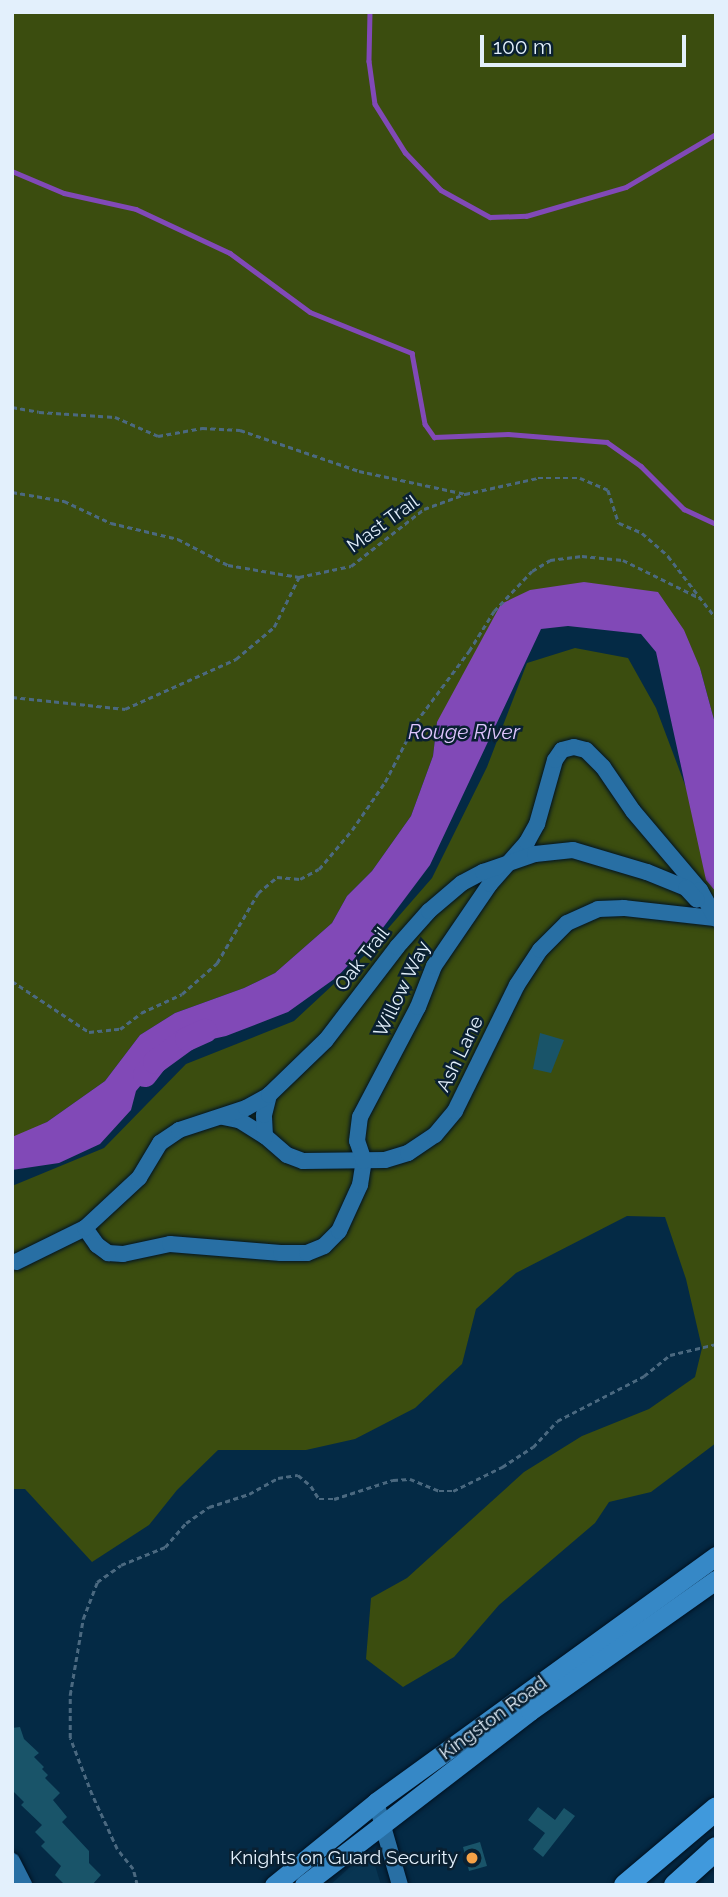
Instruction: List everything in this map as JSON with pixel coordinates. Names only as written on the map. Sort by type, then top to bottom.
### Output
[{"type":"highway","points":[[625,1885],[716,1808]]},
{"type":"highway","points":[[675,1885],[716,1848]]},
{"type":"main road","name":"Kingston Road","points":[[274,1885],[320,1871],[376,1802],[716,1556]]},
{"type":"main road","name":"Kingston Road","points":[[304,1885],[530,1711],[716,1580]]},
{"type":"street","name":"Willow Way","points":[[85,1228],[97,1245],[108,1253],[123,1254],[170,1244],[307,1253],[324,1247],[339,1231],[360,1185],[364,1161],[357,1141],[360,1117],[418,1007],[434,966],[474,906],[510,863],[537,824],[555,760],[562,750],[574,747],[586,750],[603,767],[633,811],[700,890],[715,918]]},
{"type":"street","name":"Oak Trail","points":[[16,1262],[85,1228],[139,1178],[160,1143],[180,1130],[223,1117],[269,1095],[326,1040],[397,947],[429,911],[462,883],[534,854],[573,850],[605,857],[686,888],[715,918]]},
{"type":"street","name":"Ash Lane","points":[[223,1117],[239,1121],[265,1136],[287,1155],[303,1161],[385,1160],[408,1153],[442,1127],[455,1111],[517,985],[540,950],[567,923],[598,909],[624,908],[715,918]]},
{"type":"street","points":[[265,1136],[264,1115],[269,1095]]},
{"type":"street","points":[[376,1802],[400,1885]]},
{"type":"street","points":[[12,1861],[24,1885]]},
{"type":"path","points":[[12,407],[38,412],[115,417],[158,436],[201,428],[240,430],[359,471],[465,494]]},
{"type":"path","name":"Mast Trail","points":[[12,492],[64,501],[111,523],[178,539],[228,565],[299,577],[351,566],[424,509],[465,494],[538,478],[580,478],[608,490],[619,523],[642,533],[668,556],[716,618]]},
{"type":"path","points":[[12,981],[89,1031],[120,1028],[141,1013],[182,995],[217,963],[258,893],[276,877],[300,879],[319,869],[352,830],[385,782],[416,722],[470,651],[494,611],[532,571],[550,560],[582,556],[623,560],[700,598]]},
{"type":"path","points":[[12,697],[125,709],[236,659],[274,628],[299,577]]},
{"type":"path","points":[[137,1885],[133,1869],[117,1849],[97,1806],[70,1738],[70,1695],[81,1632],[97,1582],[121,1565],[165,1547],[186,1523],[209,1507],[249,1494],[278,1478],[298,1475],[311,1486],[319,1499],[334,1499],[393,1480],[410,1479],[439,1491],[453,1491],[502,1467],[533,1447],[557,1421],[644,1376],[670,1355],[716,1345]]},
{"type":"shaded area","points":[[370,1849],[381,1885],[330,1885]]},
{"type":"green space","points":[[12,12],[716,12],[716,727],[700,668],[584,582],[437,722],[433,756],[411,816],[372,871],[347,896],[332,923],[275,973],[244,988],[175,1013],[140,1035],[105,1081],[47,1122],[17,1137],[12,1137]]},
{"type":"green space","points":[[575,648],[628,658],[656,708],[716,867],[716,1443],[651,1492],[609,1502],[595,1523],[499,1605],[454,1657],[403,1687],[366,1659],[371,1598],[407,1578],[524,1472],[582,1436],[649,1409],[695,1377],[702,1348],[686,1279],[665,1217],[627,1216],[516,1273],[476,1309],[462,1364],[415,1408],[355,1439],[306,1450],[218,1450],[177,1490],[149,1525],[92,1562],[25,1489],[12,1489],[12,1186],[104,1148],[186,1064],[294,1021],[364,956],[432,878],[487,767],[527,663]]},
{"type":"water","name":"Rouge River","points":[[584,582],[658,592],[684,630],[700,668],[716,727],[716,892],[706,880],[656,652],[641,634],[568,626],[541,629],[430,865],[379,933],[337,977],[288,1012],[226,1036],[172,1048],[136,1091],[131,1110],[100,1144],[59,1163],[12,1170],[12,1137],[47,1122],[105,1081],[140,1035],[175,1013],[244,988],[275,973],[332,923],[347,896],[372,871],[411,816],[433,756],[437,722],[501,604],[530,590]]},
{"type":"building","points":[[540,1033],[564,1040],[551,1073],[533,1069]]},
{"type":"building","points":[[20,1727],[24,1739],[39,1753],[34,1757],[44,1767],[42,1769],[48,1775],[45,1778],[60,1793],[53,1800],[67,1817],[62,1822],[89,1851],[89,1863],[101,1875],[92,1885],[65,1885],[55,1875],[61,1866],[41,1846],[45,1842],[35,1832],[42,1825],[21,1805],[24,1802],[12,1790],[12,1728]]},
{"type":"building","points":[[538,1807],[555,1820],[564,1808],[575,1816],[543,1857],[533,1849],[545,1833],[528,1820]]},
{"type":"building","name":"Knights on Guard Security","points":[[480,1842],[487,1866],[469,1871],[463,1847]]},
{"type":"waterway","points":[[370,12],[369,61],[375,104],[405,152],[441,190],[490,217],[526,216],[626,187],[716,134]]},
{"type":"waterway","points":[[12,171],[64,193],[136,209],[230,253],[310,312],[412,353],[425,424],[434,437],[508,434],[607,442],[641,466],[684,509],[716,524]]},
{"type":"waterway","name":"Rouge River","points":[[145,1075],[155,1062],[187,1039],[205,1031]]},
{"type":"place","name":"Knights on Guard Security","points":[[472,1858]]}]
